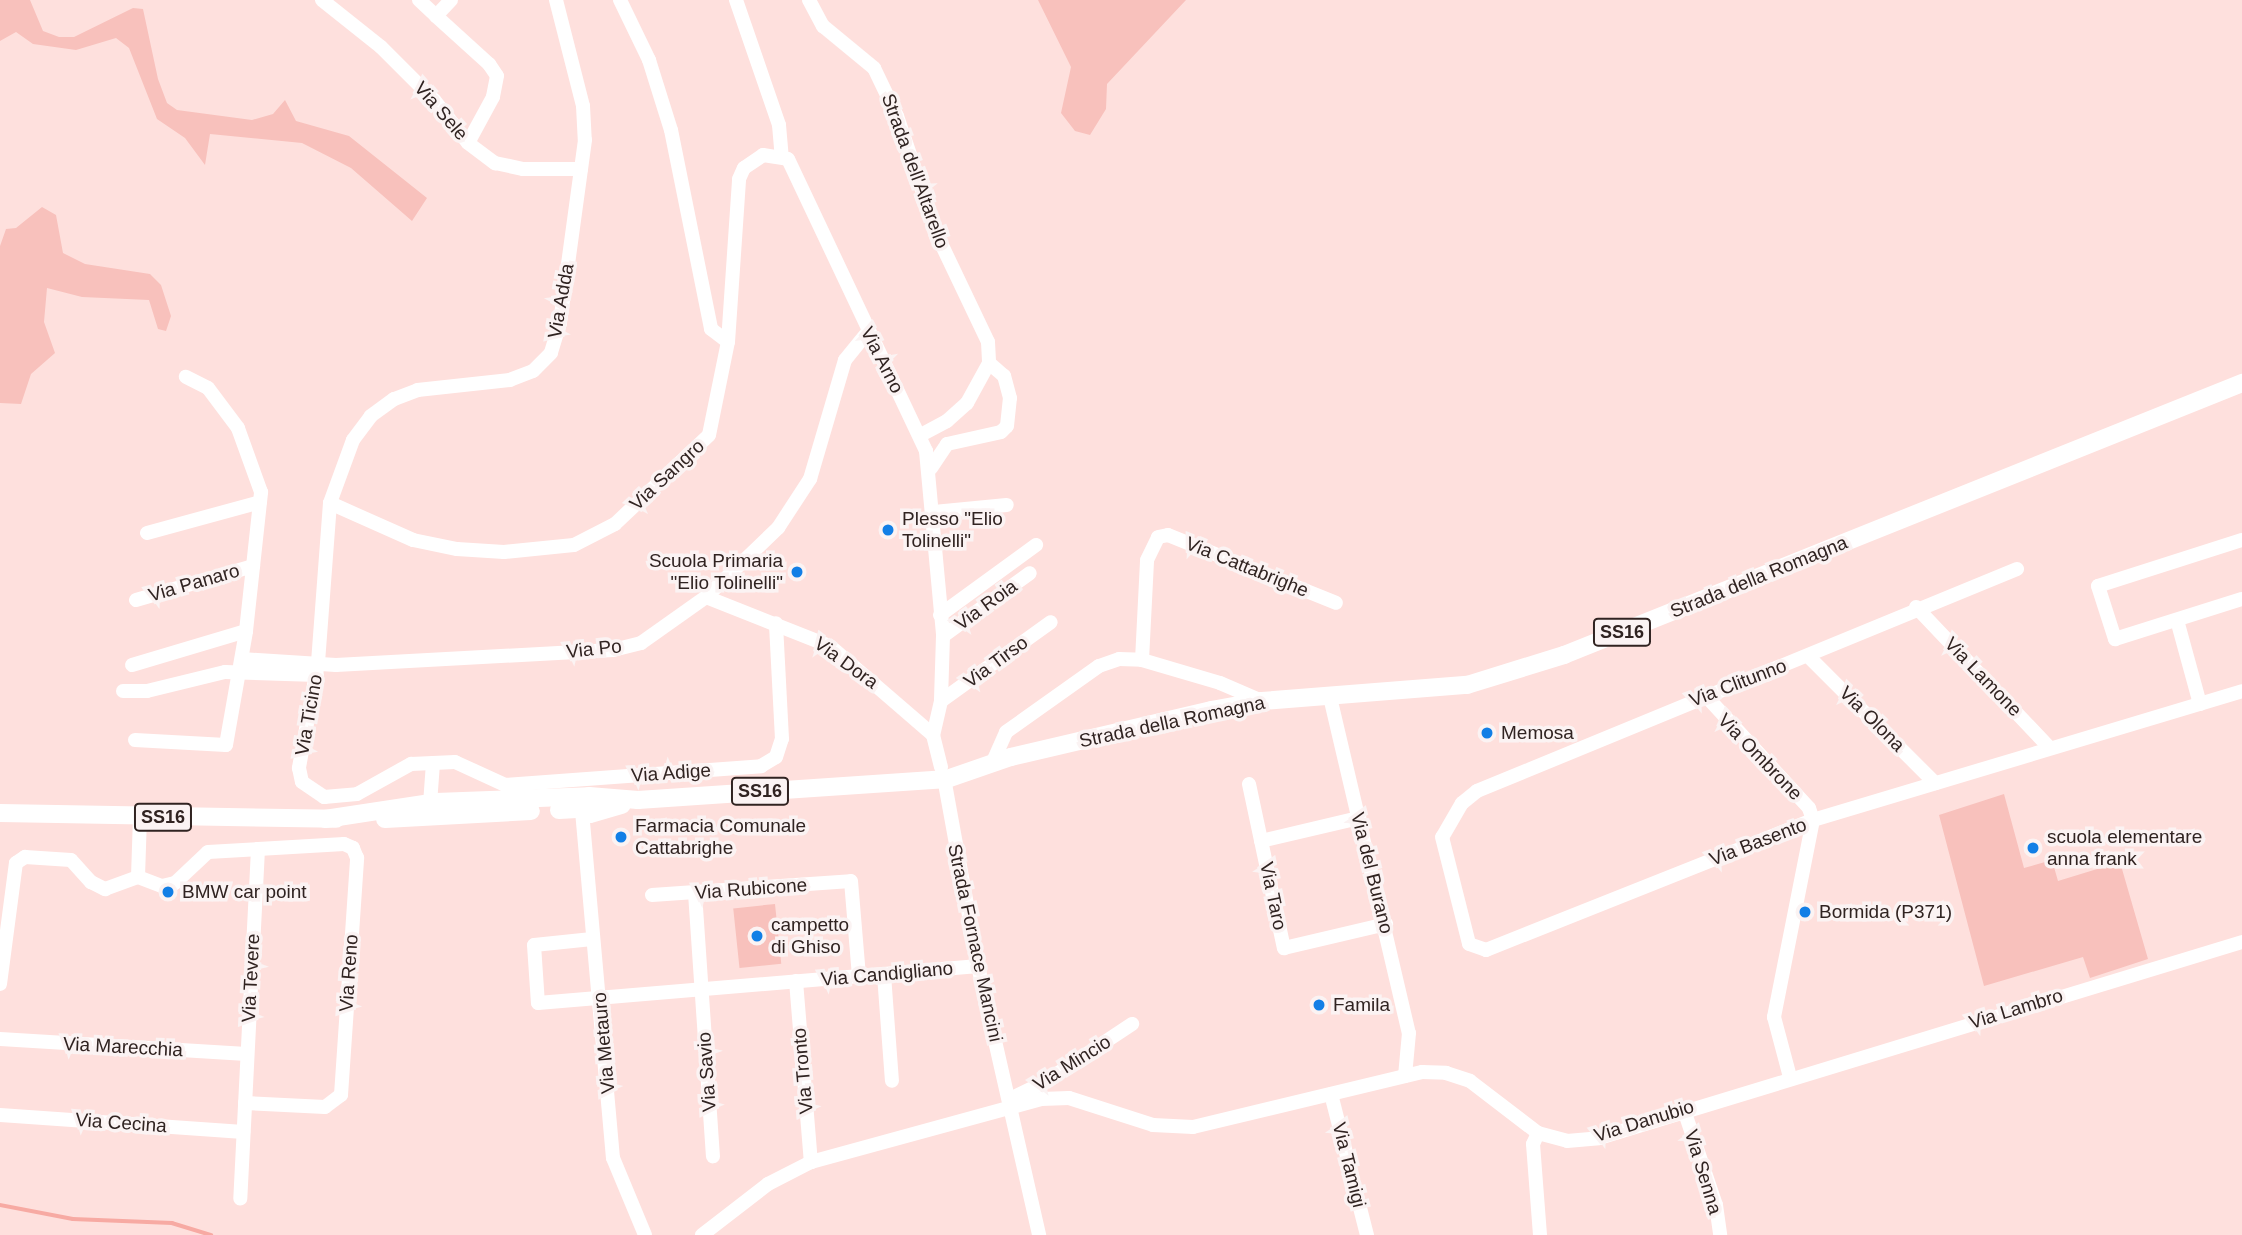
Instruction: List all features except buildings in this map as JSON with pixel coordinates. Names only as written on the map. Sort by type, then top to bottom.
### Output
[{"type":"main road","name":"Strada della Romagna","points":[[0,813],[326,819],[436,809],[589,807],[638,800],[883,781],[945,771],[1262,701],[1467,685],[1538,663],[2242,383]]},
{"type":"main road","name":"Strada della Romagna","points":[[2204,400],[2242,394]]},
{"type":"street","name":"Via Sele","points":[[322,0],[381,47],[435,101],[468,143],[495,163],[523,169],[581,169]]},
{"type":"street","points":[[419,0],[489,64],[497,76],[493,97],[468,143]]},
{"type":"street","points":[[436,16],[451,0]]},
{"type":"street","name":"Via Adda","points":[[330,503],[353,440],[371,416],[394,399],[418,390],[510,380],[533,371],[551,353],[560,323],[581,169],[583,106],[556,0]]},
{"type":"street","points":[[620,0],[649,60],[671,130],[711,329],[728,342]]},
{"type":"street","points":[[736,0],[779,125],[782,157]]},
{"type":"street","name":"Strada dell'Altarello","points":[[809,0],[823,26],[874,68],[897,116],[938,237],[985,332],[989,363],[1004,376],[1010,398],[1007,426],[1001,432],[947,444],[931,468]]},
{"type":"street","name":"Via Sangro","points":[[330,503],[413,540],[444,547],[504,552],[574,545],[615,524],[699,449],[716,413],[728,342],[739,179],[744,168],[763,155],[782,157]]},
{"type":"street","name":"Via Arno","points":[[782,157],[797,171],[867,333],[920,435],[931,468],[943,636],[942,701],[934,738]]},
{"type":"street","name":"Via Po","points":[[317,669],[613,650],[641,643],[706,597],[778,528],[810,479],[845,360],[867,333]]},
{"type":"street","points":[[920,435],[947,421],[967,403],[989,363]]},
{"type":"street","name":"Via Panaro","points":[[135,740],[226,745],[246,631],[260,502],[253,466],[237,428],[208,388],[186,377]]},
{"type":"street","points":[[147,533],[260,502]]},
{"type":"street","name":"Via Ticino","points":[[330,503],[317,669],[299,768],[310,791],[324,797],[357,794],[411,764],[433,763]]},
{"type":"street","points":[[934,512],[1007,505]]},
{"type":"street","name":"Via Cattabrighe","points":[[1142,660],[1147,560],[1158,537],[1168,535],[1336,603]]},
{"type":"street","points":[[2242,540],[2098,586],[2115,639],[2242,599]]},
{"type":"street","points":[[940,615],[1036,545]]},
{"type":"street","name":"Via Panaro","points":[[136,600],[253,566]]},
{"type":"street","name":"Via Clitunno","points":[[1462,803],[1477,791],[1706,695],[1808,656],[1916,607],[2017,569]]},
{"type":"street","name":"Via Roia","points":[[943,636],[1030,573]]},
{"type":"street","name":"Via Dora","points":[[706,597],[830,646],[934,738]]},
{"type":"street","name":"Via Lamone","points":[[1916,607],[2049,747]]},
{"type":"street","points":[[2177,620],[2200,704]]},
{"type":"street","name":"Via Tirso","points":[[942,701],[1051,622]]},
{"type":"street","name":"Via Adige","points":[[433,763],[455,762],[505,785],[761,766],[776,757],[782,739],[776,623]]},
{"type":"street","points":[[132,665],[246,631]]},
{"type":"street","name":"Via Olona","points":[[1808,656],[1936,783]]},
{"type":"street","points":[[1003,757],[1006,732],[1099,666],[1119,659],[1142,660],[1220,683],[1262,701]]},
{"type":"street","points":[[123,691],[241,664],[317,669]]},
{"type":"street","name":"Via Basento","points":[[1462,803],[1446,826],[1442,848],[1467,941],[1482,950],[1813,820],[2242,691]]},
{"type":"street","name":"Via Ombrone","points":[[1706,695],[1809,808],[1813,820]]},
{"type":"street","name":"Via del Burano","points":[[1330,697],[1386,924],[1410,1051]]},
{"type":"street","points":[[934,738],[945,771]]},
{"type":"street","points":[[433,763],[436,809]]},
{"type":"street","name":"Strada Fornace Mancini","points":[[945,771],[978,966],[1039,1235]]},
{"type":"street","name":"Via Taro","points":[[1249,783],[1284,948],[1386,924]]},
{"type":"street","name":"Via Metauro","points":[[589,807],[585,845],[592,939],[601,997],[613,1158],[645,1235]]},
{"type":"street","points":[[138,877],[139,817]]},
{"type":"street","points":[[1261,841],[1359,818]]},
{"type":"street","points":[[1790,1077],[1774,1017],[1813,820]]},
{"type":"street","name":"Via Reno","points":[[245,1102],[325,1107],[341,1095],[357,858],[354,848],[344,844],[258,849]]},
{"type":"street","points":[[0,984],[16,863],[25,857],[71,860],[91,882],[105,888],[138,877],[162,887],[175,883],[208,852],[258,849]]},
{"type":"street","name":"Via Tevere","points":[[240,1199],[258,849]]},
{"type":"street","name":"Via Rubicone","points":[[652,895],[851,881],[859,976]]},
{"type":"street","name":"Via Savio","points":[[695,893],[713,1156]]},
{"type":"street","name":"Via Candigliano","points":[[592,939],[534,945],[538,1003],[978,966]]},
{"type":"street","name":"Via Lambro","points":[[1790,1077],[2242,942]]},
{"type":"street","points":[[884,975],[892,1081]]},
{"type":"street","name":"Via Tronto","points":[[796,981],[811,1162]]},
{"type":"street","name":"Via Mincio","points":[[1009,1103],[1132,1024]]},
{"type":"street","name":"Via Marecchia","points":[[0,1039],[247,1054]]},
{"type":"street","points":[[1410,1051],[1422,1072]]},
{"type":"street","points":[[1405,1076],[1410,1051]]},
{"type":"street","name":"Via Danubio","points":[[1009,1103],[1069,1098],[1172,1128],[1267,1109],[1422,1072],[1470,1081],[1538,1133],[1567,1141],[1599,1138],[1790,1077]]},
{"type":"street","name":"Via Tamigi","points":[[1331,1094],[1367,1235]]},
{"type":"street","points":[[702,1235],[768,1184],[811,1162],[1009,1103]]},
{"type":"street","name":"Via Senna","points":[[1684,1110],[1716,1205],[1720,1235]]},
{"type":"street","name":"Via Cecina","points":[[0,1115],[243,1132]]},
{"type":"street","points":[[1538,1133],[1532,1144],[1540,1235]]},
{"type":"shaded area","points":[[0,0],[30,0],[43,31],[59,37],[74,37],[133,8],[143,9],[158,79],[167,103],[177,110],[252,120],[273,114],[285,100],[296,121],[349,136],[427,198],[412,221],[351,168],[302,143],[210,134],[205,165],[185,138],[157,119],[129,48],[116,38],[76,50],[33,44],[16,32],[0,41]]},
{"type":"shaded area","points":[[1038,0],[1186,0],[1107,84],[1106,109],[1090,135],[1075,131],[1061,113],[1071,67]]},
{"type":"shaded area","points":[[42,207],[56,215],[63,253],[85,264],[150,274],[161,285],[171,316],[166,331],[158,329],[149,300],[82,297],[47,288],[44,322],[55,353],[31,374],[21,404],[0,403],[0,246],[6,229],[16,228]]},
{"type":"shaded area","points":[[2004,794],[2024,868],[2052,860],[2058,881],[2120,862],[2148,959],[2090,978],[2083,957],[1984,986],[1939,815]]},
{"type":"shaded area","name":"campetto di Ghiso","points":[[775,904],[781,964],[740,968],[733,908]]},
{"type":"waterway","points":[[0,1205],[73,1219],[172,1223],[211,1235]]},
{"type":"place","name":"Plesso \"Elio Tolinelli\"","points":[[888,530]]},
{"type":"place","name":"Scuola Primaria \"Elio Tolinelli\"","points":[[797,572]]},
{"type":"place","name":"Memosa","points":[[1487,733]]},
{"type":"place","name":"Farmacia Comunale Cattabrighe","points":[[621,837]]},
{"type":"place","name":"scuola elementare anna frank","points":[[2033,848]]},
{"type":"place","name":"BMW car point","points":[[168,892]]},
{"type":"place","name":"Bormida (P371)","points":[[1805,912]]},
{"type":"place","name":"campetto di Ghiso","points":[[757,936]]},
{"type":"place","name":"Famila","points":[[1319,1005]]}]
